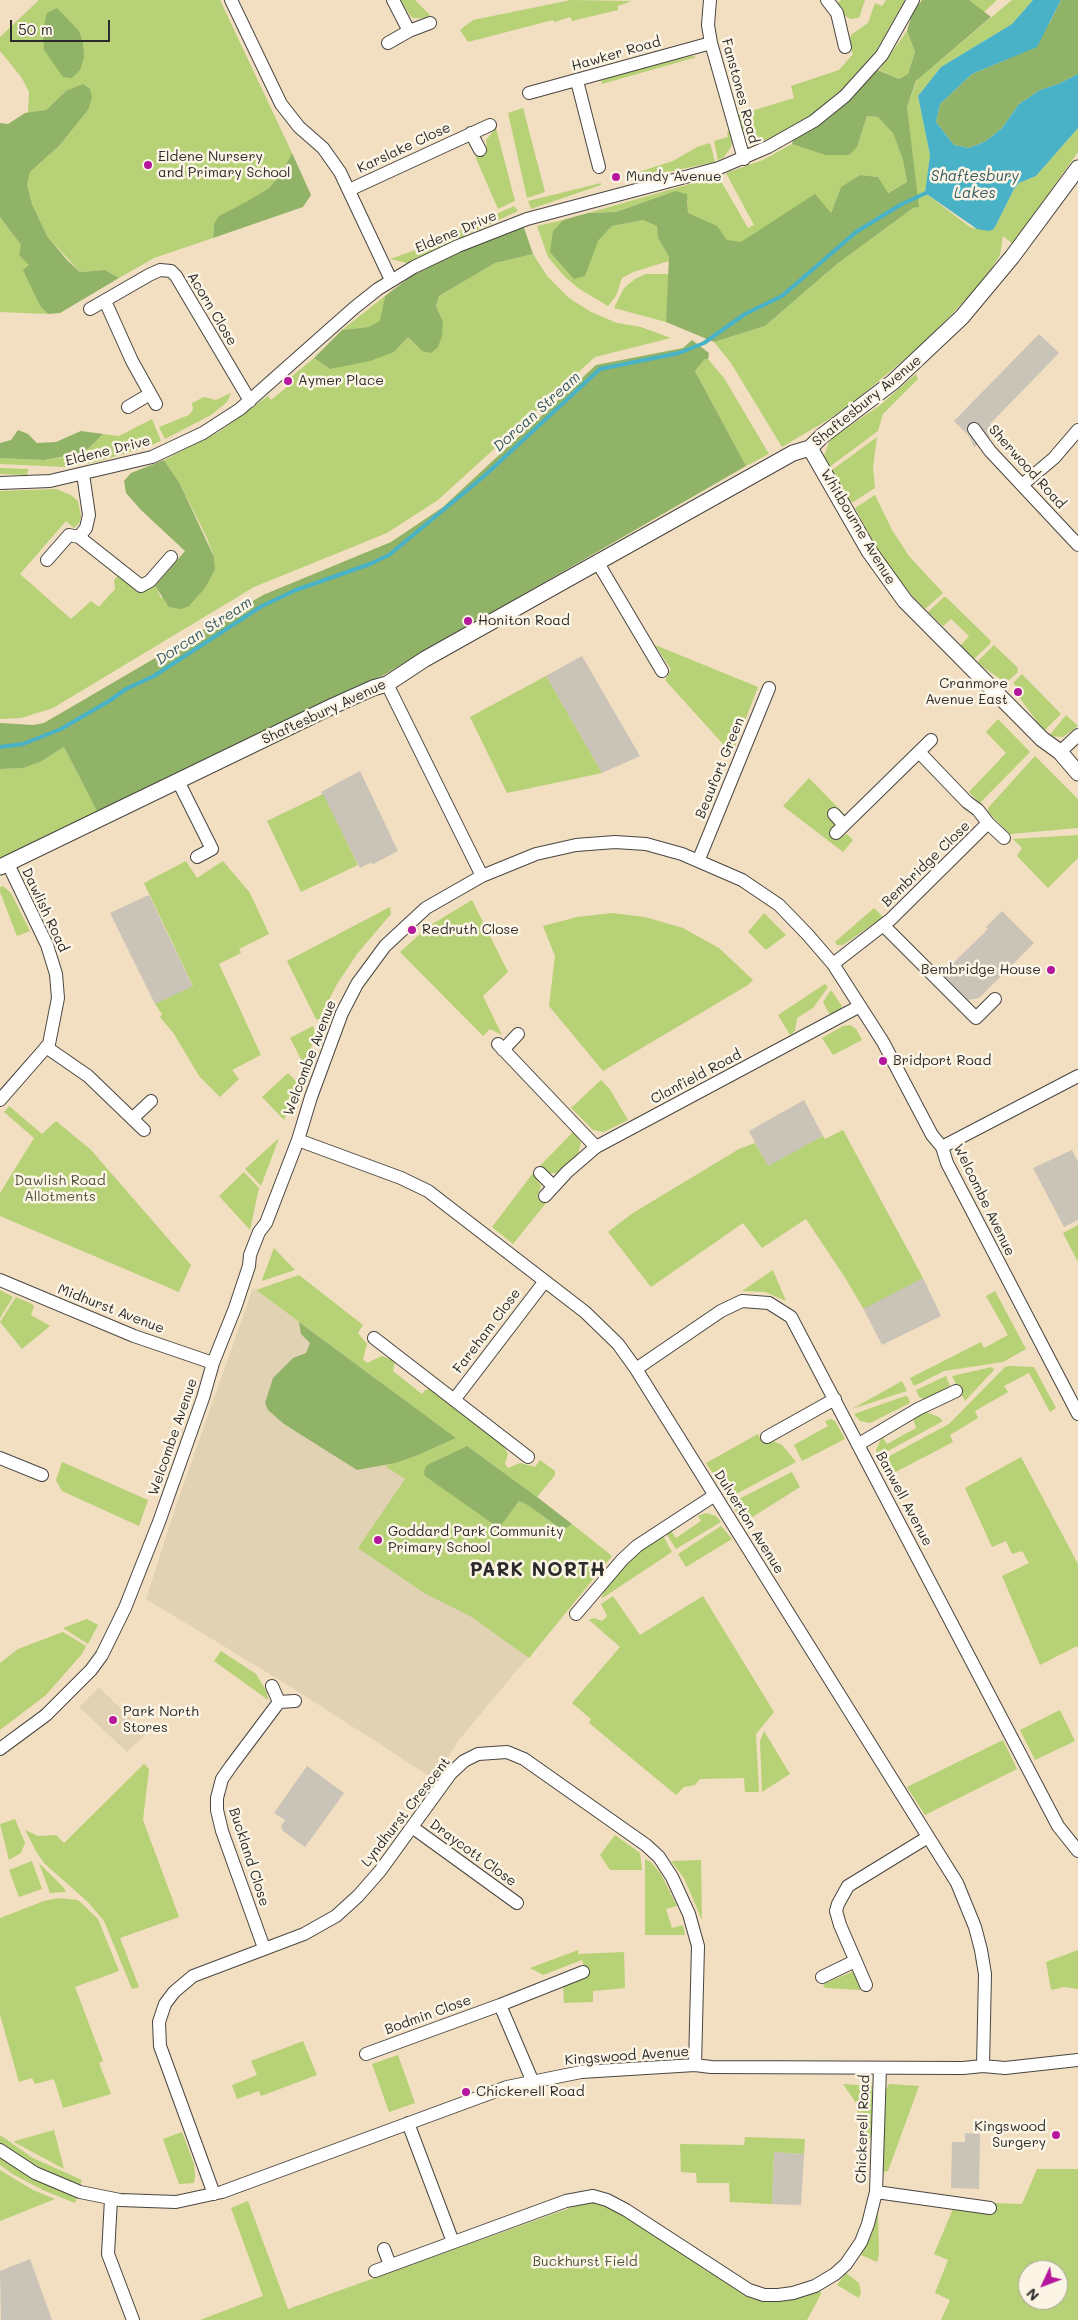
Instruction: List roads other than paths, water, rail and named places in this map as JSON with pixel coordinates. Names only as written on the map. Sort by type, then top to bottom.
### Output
[{"type":"street","points":[[231,0],[281,104],[299,127],[323,148],[333,160],[391,280]]},
{"type":"street","points":[[393,0],[409,31]]},
{"type":"street","name":"Fanstones Road","points":[[710,0],[708,25],[711,43],[744,159]]},
{"type":"street","points":[[828,0],[837,14],[845,47]]},
{"type":"street","name":"Eldene Drive","points":[[0,483],[50,481],[152,457],[203,433],[250,401],[334,325],[391,280],[458,246],[527,219],[718,168],[744,159],[814,121],[845,96],[882,55],[913,0]]},
{"type":"street","points":[[388,43],[409,31],[430,23]]},
{"type":"street","name":"Hawker Road","points":[[529,93],[711,43]]},
{"type":"street","points":[[577,81],[599,167]]},
{"type":"street","name":"Karslake Close","points":[[349,190],[490,125]]},
{"type":"street","name":"Karslake Close","points":[[471,133],[480,150]]},
{"type":"street","name":"Shaftesbury Avenue","points":[[4,866],[333,706],[373,688],[387,684],[413,666],[793,453],[810,448],[822,436],[893,382],[962,317],[1012,257],[1078,168]]},
{"type":"street","name":"Acorn Close","points":[[90,309],[149,275],[160,270],[171,272],[176,276],[250,401]]},
{"type":"street","points":[[105,301],[153,399],[128,407]]},
{"type":"street","name":"Sherwood Road","points":[[974,429],[990,451],[1078,545]]},
{"type":"street","points":[[1022,485],[1054,458],[1078,430]]},
{"type":"street","name":"Whitbourne Avenue","points":[[810,448],[869,550],[904,601],[1042,739],[1060,752],[1078,774]]},
{"type":"street","points":[[79,537],[86,528],[90,515],[83,474]]},
{"type":"street","points":[[47,560],[69,535],[79,537],[141,586],[150,581],[172,557]]},
{"type":"street","points":[[598,563],[662,671]]},
{"type":"street","points":[[387,684],[482,876]]},
{"type":"street","name":"Beaufort Green","points":[[699,859],[769,688]]},
{"type":"street","points":[[1060,752],[1078,735]]},
{"type":"street","points":[[834,814],[840,829],[931,740]]},
{"type":"street","name":"Bembridge Close","points":[[919,752],[967,802],[978,810],[988,824],[1004,838]]},
{"type":"street","points":[[178,782],[212,848],[197,857]]},
{"type":"street","name":"Bembridge Close","points":[[832,964],[884,926],[988,824]]},
{"type":"street","name":"Welcombe Avenue","points":[[0,1749],[58,1704],[91,1670],[102,1655],[125,1608],[159,1522],[203,1398],[212,1363],[235,1308],[249,1266],[253,1245],[266,1223],[298,1140],[307,1106],[342,1013],[364,973],[385,946],[419,914],[482,876],[536,854],[592,843],[646,844],[699,859],[742,880],[778,905],[808,935],[832,964],[883,1042],[932,1137],[942,1148],[947,1163],[1078,1414]]},
{"type":"street","name":"Dawlish Road","points":[[0,1100],[51,1040],[56,1012],[56,974],[47,945],[4,866]]},
{"type":"street","name":"Bembridge Close","points":[[884,926],[976,1018],[995,999]]},
{"type":"street","name":"Clanfield Road","points":[[544,1196],[596,1147],[860,1006]]},
{"type":"street","points":[[518,1034],[500,1047],[596,1147]]},
{"type":"street","points":[[46,1047],[88,1076],[144,1130]]},
{"type":"street","points":[[942,1148],[1078,1076]]},
{"type":"street","points":[[133,1118],[151,1101]]},
{"type":"street","name":"Dulverton Avenue","points":[[298,1140],[401,1178],[428,1191],[594,1319],[618,1344],[636,1369],[715,1495],[960,1890],[976,1927],[985,1974],[983,2066]]},
{"type":"street","points":[[540,1173],[554,1186]]},
{"type":"street","name":"Midhurst Avenue","points":[[0,1280],[125,1333],[212,1363]]},
{"type":"street","name":"Fareham Close","points":[[454,1400],[545,1281]]},
{"type":"street","name":"Banwell Avenue","points":[[636,1369],[736,1303],[750,1300],[763,1302],[776,1306],[791,1317],[1058,1826],[1078,1852]]},
{"type":"street","points":[[374,1338],[528,1457]]},
{"type":"street","points":[[859,1444],[918,1409],[956,1392]]},
{"type":"street","points":[[767,1437],[784,1435],[835,1399]]},
{"type":"street","points":[[0,1458],[42,1475]]},
{"type":"street","points":[[576,1614],[622,1560],[638,1546],[715,1495]]},
{"type":"street","points":[[272,1686],[279,1702],[295,1700]]},
{"type":"street","name":"Buckland Close","points":[[264,1948],[222,1831],[217,1810],[217,1798],[222,1779],[279,1702]]},
{"type":"street","name":"Lyndhurst Crescent","points":[[214,2194],[160,2046],[158,2036],[160,2017],[165,2004],[182,1983],[193,1976],[324,1924],[348,1906],[380,1871],[457,1767],[478,1754],[500,1752],[516,1754],[646,1846],[659,1858],[672,1877],[689,1914],[698,1946],[695,2065]]},
{"type":"street","name":"Draycott Close","points":[[412,1827],[517,1903]]},
{"type":"street","points":[[866,1985],[837,1916],[836,1911],[840,1898],[848,1886],[928,1837]]},
{"type":"street","points":[[822,1977],[855,1961]]},
{"type":"street","name":"Bodmin Close","points":[[366,2054],[500,2005],[583,1972]]},
{"type":"street","points":[[500,2005],[532,2080]]},
{"type":"street","name":"Kingswood Avenue","points":[[0,2150],[52,2181],[80,2192],[111,2199],[168,2202],[214,2194],[479,2096],[532,2080],[599,2070],[695,2065],[711,2067],[963,2068],[983,2066],[1005,2068],[1078,2060]]},
{"type":"street","name":"Chickerell Road","points":[[376,2271],[577,2198],[593,2196],[607,2200],[626,2210],[749,2290],[764,2295],[793,2293],[826,2280],[852,2256],[861,2242],[876,2192],[880,2068]]},
{"type":"street","points":[[408,2123],[453,2242]]},
{"type":"street","name":"Chickerell Road","points":[[876,2192],[990,2208]]},
{"type":"street","points":[[111,2199],[108,2254],[133,2320]]},
{"type":"street","points":[[384,2249],[390,2265]]},
{"type":"water","name":"Shaftesbury Lakes","points":[[1033,0],[1061,0],[1037,47],[972,74],[940,104],[936,122],[954,145],[969,148],[986,141],[1002,128],[1019,104],[1040,90],[1078,74],[1078,128],[1036,176],[1019,183],[1014,189],[994,229],[989,231],[977,229],[925,193],[930,155],[918,96],[941,67],[1012,24]]},
{"type":"waterway","name":"Dorcan Stream","points":[[0,747],[23,744],[61,729],[126,689],[154,676],[262,606],[296,590],[370,564],[389,555],[483,477],[600,369],[679,353],[704,343],[745,314],[782,296],[856,232],[900,205],[928,192]]},
{"type":"place","name":"Eldene Nursery and Primary School","points":[[148,165]]},
{"type":"place","name":"Mundy Avenue","points":[[616,177]]},
{"type":"place","name":"Aymer Place","points":[[288,381]]},
{"type":"place","name":"Honiton Road","points":[[468,621]]},
{"type":"place","name":"Cranmore Avenue East","points":[[1018,692]]},
{"type":"place","name":"Redruth Close","points":[[412,930]]},
{"type":"place","name":"Bembridge House","points":[[1051,970]]},
{"type":"place","name":"Bridport Road","points":[[883,1061]]},
{"type":"place","name":"Goddard Park Community Primary School","points":[[378,1540]]},
{"type":"place","name":"Park North Stores","points":[[113,1720]]},
{"type":"place","name":"Chickerell Road","points":[[466,2092]]},
{"type":"place","name":"Kingswood Surgery","points":[[1056,2135]]},
{"type":"district","name":"PARK NORTH","points":[[538,1570]]},
{"type":"park label","name":"Dawlish Road Allotments","points":[[60,1190]]},
{"type":"park label","name":"Buckhurst Field","points":[[585,2262]]}]
